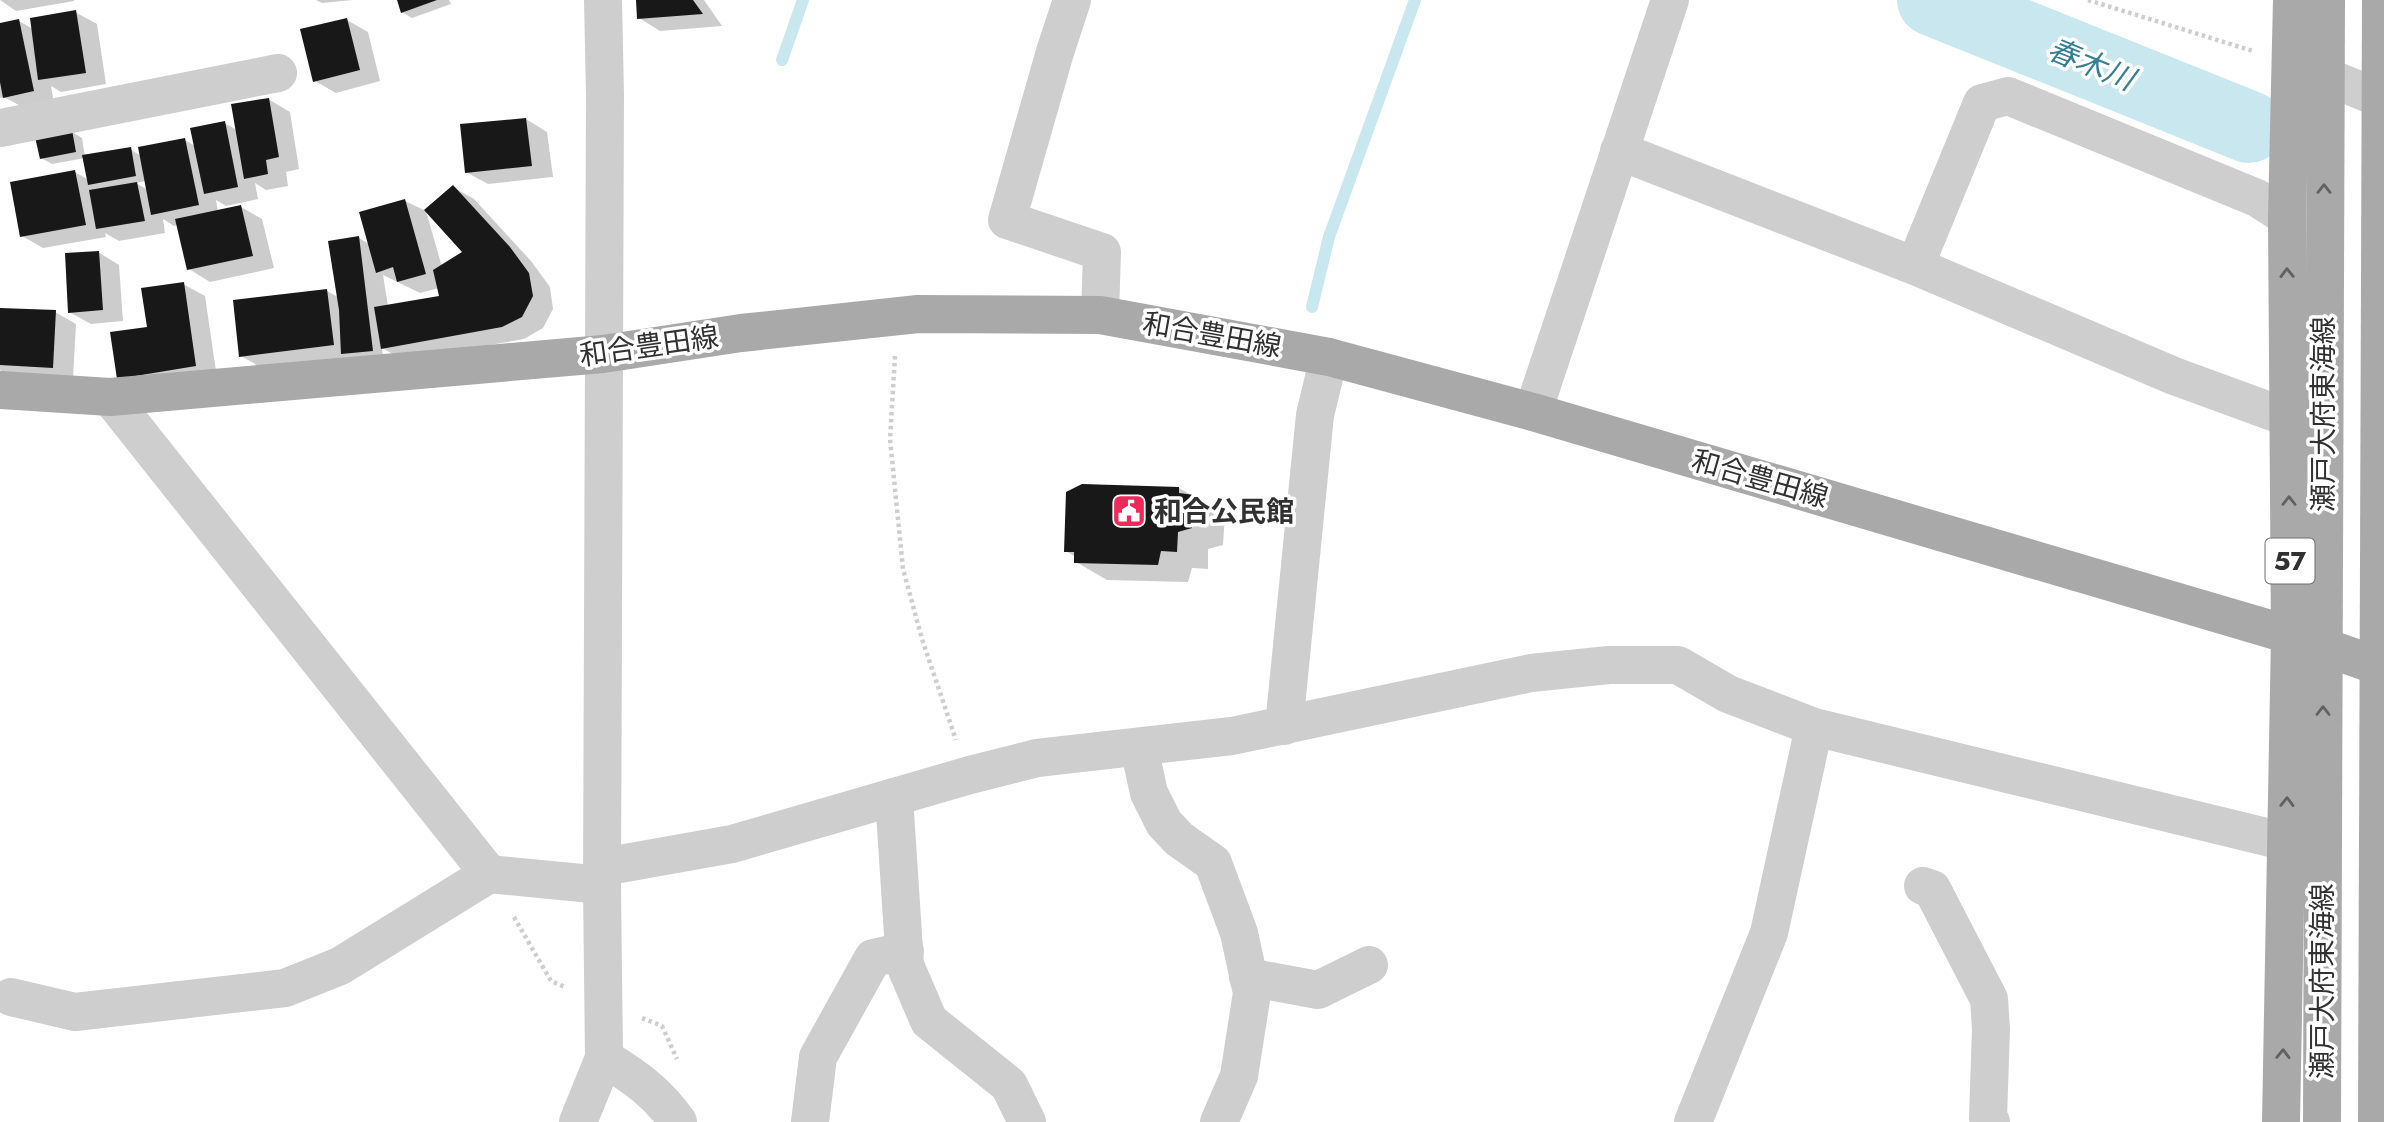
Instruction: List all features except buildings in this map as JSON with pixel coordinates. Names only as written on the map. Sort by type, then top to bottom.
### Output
[{"type":"main road","name":"57","points":[[2281,1122],[2290,635],[2287,217],[2292,0]]},
{"type":"main road","name":"瀬戸大府東海線","points":[[2322,1122],[2326,0]]},
{"type":"main road","name":"瀬戸大府東海線","points":[[2377,1122],[2381,0]]},
{"type":"main road","name":"和合豊田線","points":[[0,390],[110,397],[603,354],[741,333],[918,314],[1100,315],[1329,357],[1533,412],[2290,635],[2384,668]]},
{"type":"street","points":[[578,1122],[604,1058],[603,354],[606,94],[603,0]]},
{"type":"street","points":[[1072,0],[1007,220],[1102,252],[1100,315]]},
{"type":"street","points":[[1533,412],[1670,0]]},
{"type":"street","points":[[2291,62],[2384,100]]},
{"type":"street","points":[[0,128],[278,73]]},
{"type":"street","points":[[1915,266],[1982,103],[2008,96],[2257,198],[2287,217]]},
{"type":"street","points":[[1619,151],[1915,266],[2174,376],[2289,418]]},
{"type":"street","points":[[1284,726],[1315,415],[1329,357]]},
{"type":"street","points":[[110,397],[489,874]]},
{"type":"street","points":[[11,997],[75,1012],[285,988],[340,965],[489,874],[602,876],[732,844],[965,776],[1037,758],[1232,736],[1531,673],[1609,665],[1678,665],[1728,694],[1814,727],[2287,842]]},
{"type":"street","points":[[1693,1122],[1769,933],[1814,727]]},
{"type":"street","points":[[1139,747],[1149,793],[1164,823],[1179,839],[1213,863],[1239,933],[1252,993],[1240,1076],[1219,1122]]},
{"type":"street","points":[[894,797],[905,965],[929,1021],[1009,1084],[1027,1122]]},
{"type":"street","points":[[1923,886],[1932,889],[1989,999],[1991,1122]]},
{"type":"street","points":[[810,1122],[818,1057],[855,990],[873,958],[905,951]]},
{"type":"street","points":[[1248,977],[1318,990],[1369,965]]},
{"type":"street","points":[[604,1058],[639,1079],[665,1104],[678,1122]]},
{"type":"path","points":[[2088,0],[2291,62]]},
{"type":"path","points":[[895,316],[890,439],[903,569],[965,776]]},
{"type":"path","points":[[489,874],[551,981]]},
{"type":"waterway","points":[[782,60],[803,0]]},
{"type":"waterway","points":[[1312,307],[1329,237],[1415,0]]},
{"type":"waterway","name":"春木川","points":[[1933,0],[2249,127]]},
{"type":"place","name":"和合公民館","points":[[1129,511]]}]
